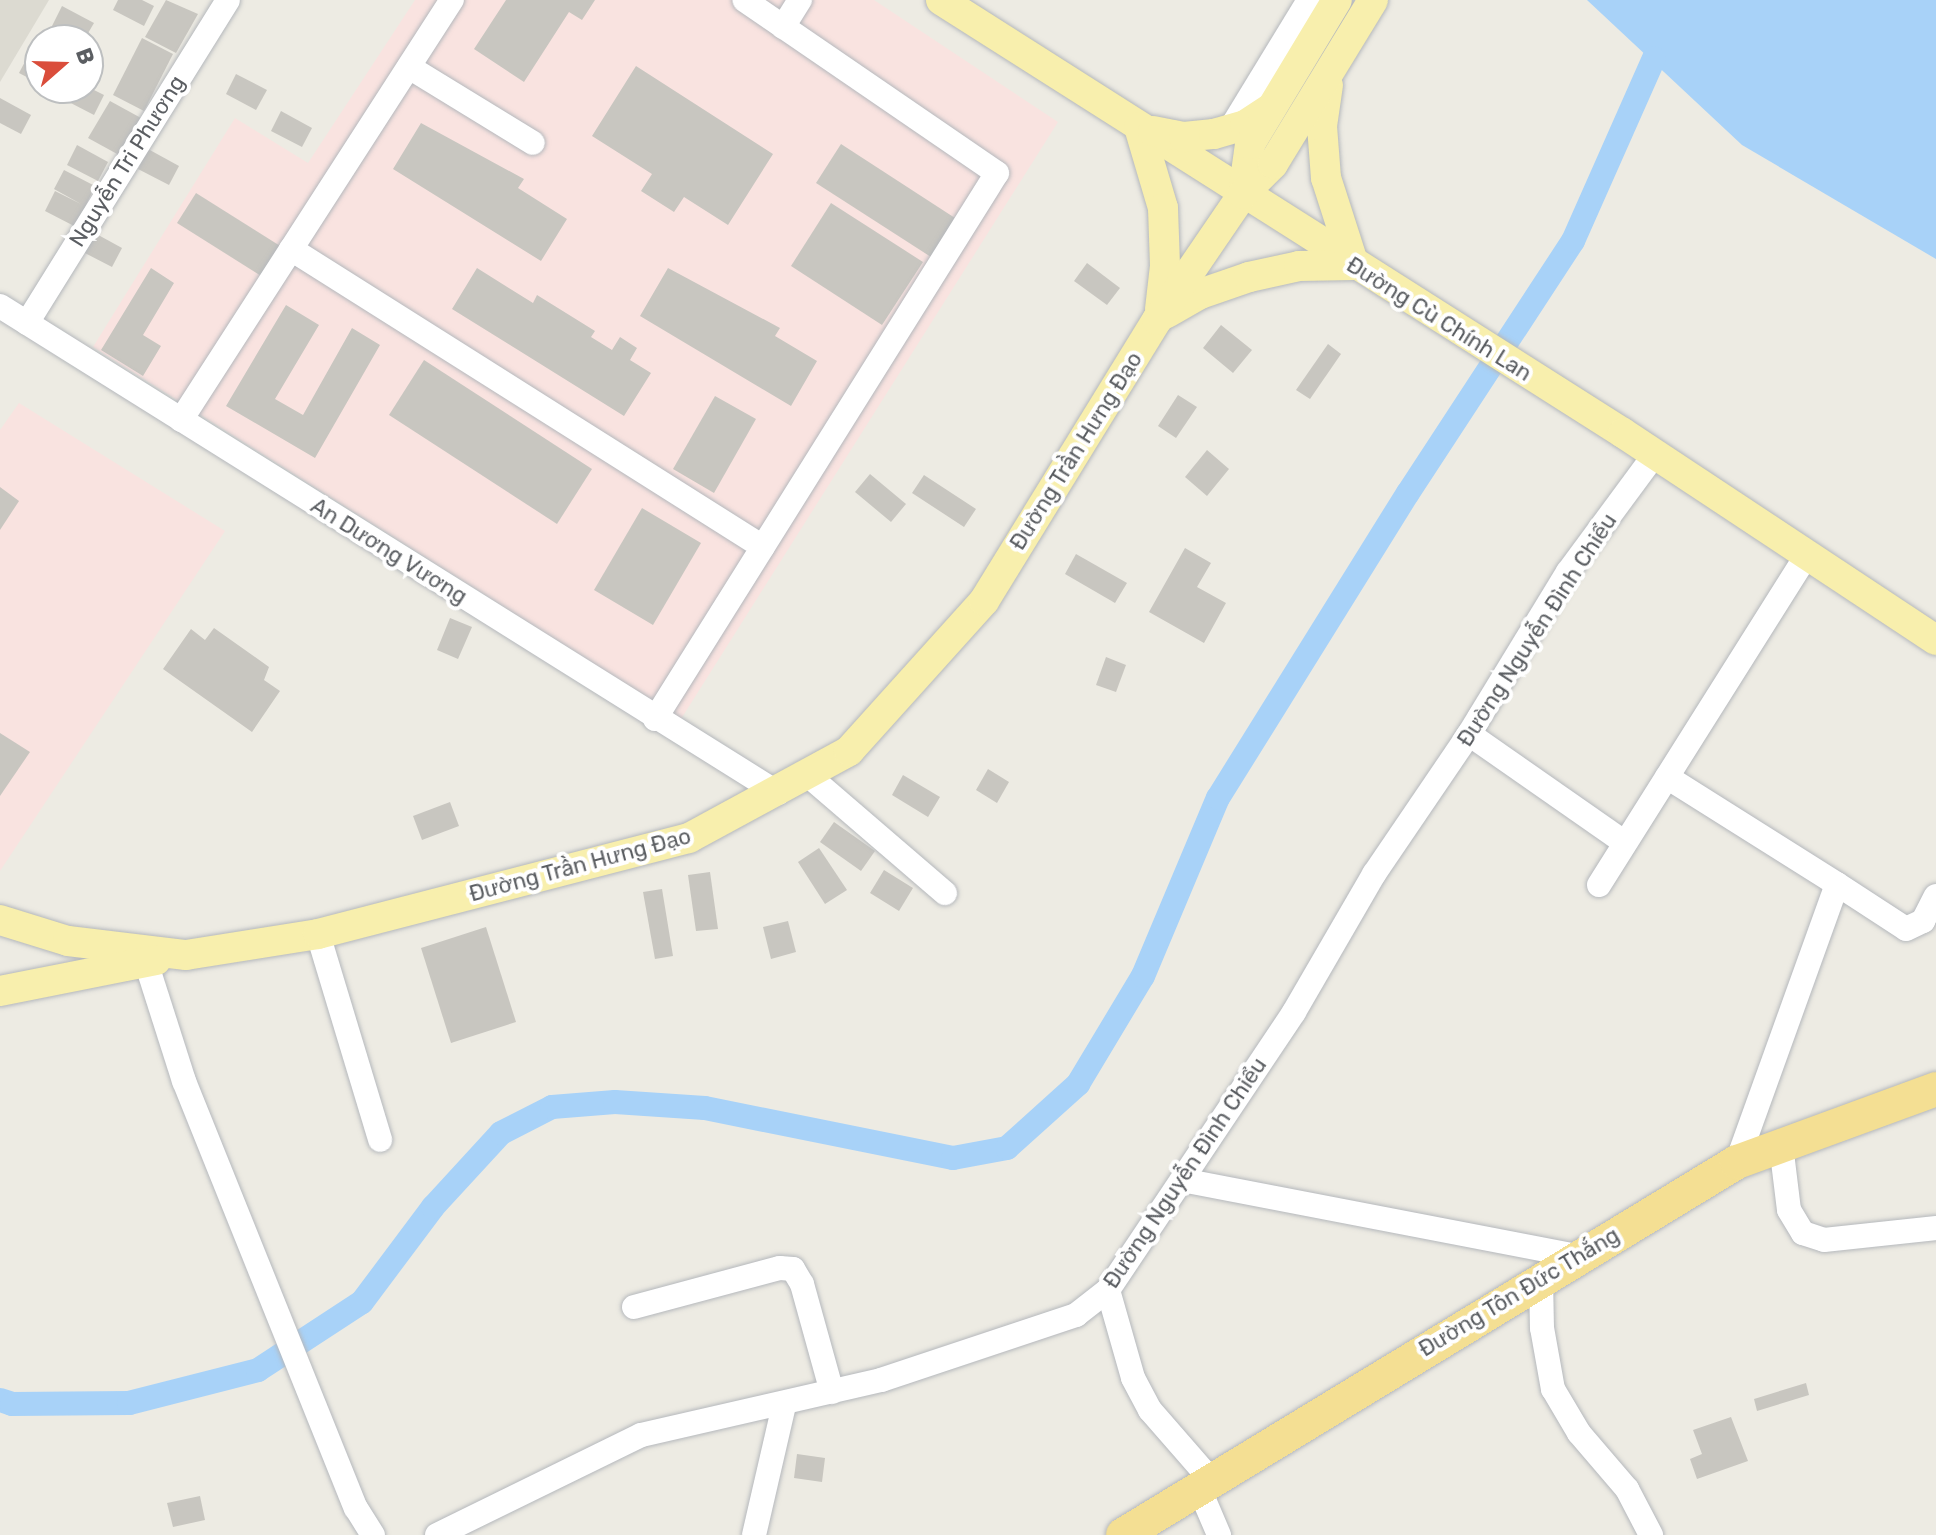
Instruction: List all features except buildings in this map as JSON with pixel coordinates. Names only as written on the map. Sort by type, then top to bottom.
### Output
[{"type":"highway","name":"Đường Tôn Đức Thắng","points":[[1123,1535],[1541,1277],[1737,1162],[1936,1089]]},
{"type":"main road","name":"Đường Cù Chính Lan","points":[[941,0],[1396,292],[1623,433],[1936,640]]},
{"type":"main road","points":[[1243,194],[1250,144],[1337,0]]},
{"type":"main road","name":"Đường Trần Hưng Đạo","points":[[0,920],[68,941],[186,955],[318,934],[689,838],[810,777],[849,751],[892,709],[984,601],[1157,320],[1243,194],[1273,164],[1373,0]]},
{"type":"main road","points":[[1157,320],[1200,294],[1249,277],[1299,266],[1354,265],[1331,203],[1322,152],[1324,103],[1332,68]]},
{"type":"main road","points":[[1139,127],[1184,137],[1229,131],[1271,107]]},
{"type":"main road","points":[[1139,127],[1156,173],[1165,228],[1165,283],[1157,320]]},
{"type":"main road","points":[[0,991],[53,978],[186,955]]},
{"type":"main road","points":[[0,975],[53,978]]},
{"type":"street","name":"Nguyễn Tri Phương","points":[[27,323],[228,0]]},
{"type":"street","points":[[181,420],[452,0]]},
{"type":"street","points":[[655,719],[997,173],[744,0]]},
{"type":"street","points":[[783,27],[800,0]]},
{"type":"street","points":[[1229,131],[1309,0]]},
{"type":"street","points":[[409,67],[533,143]]},
{"type":"street","points":[[291,249],[763,547]]},
{"type":"street","name":"An Dương Vương","points":[[0,306],[655,719],[778,793]]},
{"type":"street","name":"Đường Nguyễn Đình Chiểu","points":[[437,1535],[641,1435],[832,1392],[1076,1315],[1108,1290],[1294,1012],[1374,874],[1469,734],[1568,572],[1655,454]]},
{"type":"street","points":[[1599,885],[1807,555]]},
{"type":"street","points":[[1469,734],[1625,843]]},
{"type":"street","points":[[810,777],[945,893]]},
{"type":"street","points":[[1667,777],[1906,929],[1923,921],[1936,896]]},
{"type":"street","points":[[1737,1162],[1837,884]]},
{"type":"street","points":[[318,934],[380,1140]]},
{"type":"street","points":[[146,962],[184,1081],[356,1508],[373,1535]]},
{"type":"street","points":[[1781,1145],[1789,1210],[1803,1233],[1824,1240],[1936,1228]]},
{"type":"street","points":[[1182,1180],[1577,1256]]},
{"type":"street","points":[[634,1307],[780,1268],[793,1269],[802,1284],[832,1392]]},
{"type":"street","points":[[1541,1277],[1542,1328],[1553,1389],[1579,1433],[1627,1489],[1651,1535]]},
{"type":"street","points":[[1108,1290],[1133,1378],[1150,1410],[1206,1485],[1219,1535]]},
{"type":"street","points":[[754,1535],[784,1405]]},
{"type":"shaded area","points":[[0,0],[49,0],[35,24],[24,24],[24,42],[0,82]]},
{"type":"shaded area","points":[[415,0],[874,0],[1058,122],[681,719],[93,347],[235,118],[308,163]]},
{"type":"shaded area","points":[[19,403],[225,531],[0,871],[0,430]]},
{"type":"water","points":[[1587,0],[1936,0],[1936,259],[1742,145]]},
{"type":"waterway","points":[[0,1400],[12,1404],[129,1403],[258,1370],[362,1302],[433,1207],[501,1133],[552,1107],[615,1102],[705,1108],[953,1158],[1007,1148],[1078,1084],[1143,976],[1218,798],[1408,493],[1573,241],[1654,58]]}]
